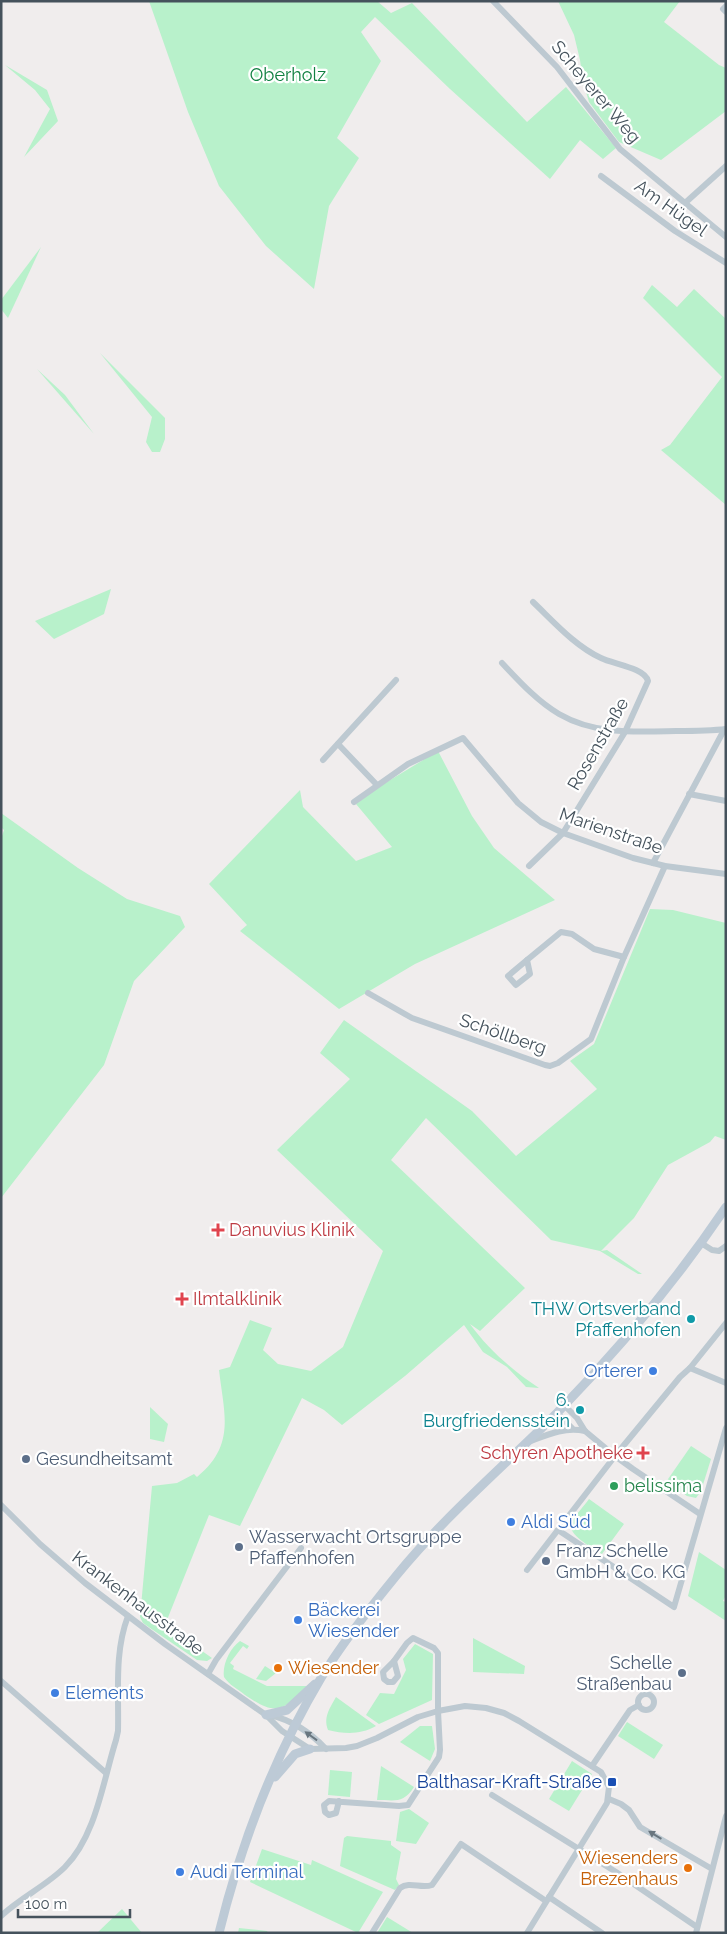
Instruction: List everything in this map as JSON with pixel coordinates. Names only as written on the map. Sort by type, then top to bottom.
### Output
[{"type":"main road","points":[[219,1933],[239,1861],[266,1789],[296,1725],[321,1679],[361,1621],[397,1575],[436,1532],[557,1413],[632,1332],[701,1243],[726,1207]]},
{"type":"main road","points":[[266,1715],[287,1710],[321,1679]]},
{"type":"main road","points":[[266,1789],[292,1756],[310,1749]]},
{"type":"street","name":"Scheyerer Weg","points":[[493,1],[557,67],[620,149],[726,237]]},
{"type":"street","points":[[726,6],[723,10],[726,12]]},
{"type":"street","points":[[686,203],[726,166]]},
{"type":"street","name":"Am Hügel","points":[[601,176],[682,236],[726,263]]},
{"type":"street","name":"Rosenstraße","points":[[529,866],[563,833],[625,732],[639,704],[648,679],[640,671],[607,661],[589,652],[533,602]]},
{"type":"street","points":[[502,663],[525,686],[559,713],[594,727],[625,732],[725,730]]},
{"type":"street","points":[[323,760],[396,680]]},
{"type":"street","points":[[653,863],[725,730]]},
{"type":"street","name":"Marienstraße","points":[[377,785],[408,764],[464,738],[526,811],[541,822],[563,833],[613,852],[665,866],[726,874]]},
{"type":"street","points":[[338,744],[377,785],[354,802]]},
{"type":"street","points":[[689,794],[726,801]]},
{"type":"street","name":"Schöllberg","points":[[368,993],[401,1013],[468,1039],[550,1066],[558,1063],[591,1039],[624,957],[665,866]]},
{"type":"street","points":[[527,960],[561,932],[567,932],[594,949],[624,957]]},
{"type":"street","points":[[701,1243],[712,1250],[719,1251],[726,1246]]},
{"type":"street","points":[[527,1570],[615,1456],[726,1323]]},
{"type":"street","points":[[690,1368],[726,1383]]},
{"type":"street","points":[[564,1405],[577,1418],[585,1431],[615,1456],[700,1514]]},
{"type":"street","points":[[557,1413],[572,1428]]},
{"type":"street","points":[[527,1442],[553,1432],[572,1428],[585,1431]]},
{"type":"street","points":[[558,1530],[674,1607],[726,1428]]},
{"type":"street","name":"Krankenhausstraße","points":[[1,1504],[66,1568],[128,1616],[266,1715],[290,1737],[310,1749]]},
{"type":"street","points":[[208,1674],[216,1660],[301,1548]]},
{"type":"street","points":[[1,1916],[52,1878],[78,1850],[88,1833],[118,1731],[119,1648],[121,1634],[128,1616]]},
{"type":"street","points":[[339,1801],[405,1806],[410,1803],[439,1757],[437,1651],[413,1638],[394,1661]]},
{"type":"street","points":[[1,1681],[106,1773]]},
{"type":"street","points":[[592,1766],[630,1710],[639,1705]]},
{"type":"street","points":[[310,1749],[346,1748],[367,1743],[418,1717],[465,1706],[486,1708],[504,1714],[601,1772],[606,1780],[609,1799],[527,1933]]},
{"type":"street","name":"Krankenhausstraße","points":[[266,1715],[283,1718],[296,1725],[326,1749]]},
{"type":"street","points":[[492,1795],[579,1849],[697,1930],[726,1816]]},
{"type":"street","points":[[609,1799],[622,1804],[629,1810],[640,1827],[712,1869]]},
{"type":"street","points":[[372,1933],[400,1888],[408,1885],[426,1888],[432,1886],[461,1844],[602,1933]]},
{"type":"green space","name":"Oberholz","points":[[149,1],[377,1],[391,13],[412,3],[527,122],[566,87],[616,148],[603,159],[580,140],[550,179],[450,89],[375,17],[361,32],[381,61],[337,138],[359,158],[329,206],[314,289],[266,246],[219,186],[188,112]]},
{"type":"green space","points":[[558,1],[680,1],[664,22],[719,65],[726,68],[726,111],[661,160],[619,142],[589,102],[574,35]]},
{"type":"green space","points":[[5,65],[47,90],[58,121],[24,157],[50,109],[35,90]]},
{"type":"green space","points":[[41,247],[8,318],[1,309],[1,300]]},
{"type":"green space","points":[[652,285],[677,307],[694,289],[726,319],[726,505],[661,450],[670,445],[722,377],[643,298]]},
{"type":"green space","points":[[100,353],[165,418],[165,439],[160,452],[152,452],[146,442],[152,417]]},
{"type":"green space","points":[[37,369],[65,395],[94,434]]},
{"type":"green space","points":[[111,589],[104,614],[54,639],[35,621]]},
{"type":"green space","points":[[438,751],[472,816],[494,848],[555,900],[415,964],[339,1009],[240,931],[247,925],[209,884],[300,790],[303,807],[356,861],[392,847],[356,804],[377,788]]},
{"type":"green space","points":[[1,813],[78,868],[127,899],[180,916],[185,927],[134,981],[104,1065],[1,1198],[1,839],[4,830],[1,827]]},
{"type":"green space","points":[[650,909],[673,910],[726,923],[726,1140],[715,1136],[710,1142],[668,1165],[634,1218],[601,1251],[607,1250],[642,1274],[638,1274],[600,1251],[551,1240],[426,1118],[391,1160],[525,1288],[480,1331],[470,1324],[501,1359],[539,1388],[526,1387],[507,1367],[483,1352],[464,1325],[405,1376],[342,1425],[324,1410],[302,1398],[240,1526],[209,1515],[165,1625],[212,1658],[207,1661],[197,1660],[143,1623],[140,1617],[152,1486],[177,1483],[194,1474],[197,1477],[218,1453],[222,1441],[225,1415],[219,1370],[230,1367],[250,1320],[272,1328],[263,1350],[278,1364],[311,1371],[343,1347],[383,1251],[277,1150],[350,1079],[320,1053],[344,1020],[472,1111],[516,1156],[597,1089],[570,1061],[594,1044]]},
{"type":"green space","points":[[150,1407],[168,1424],[164,1442],[150,1439]]},
{"type":"green space","points":[[691,1446],[711,1459],[701,1491],[696,1498],[687,1496],[666,1482]]},
{"type":"green space","points":[[589,1499],[624,1524],[602,1554],[576,1536],[571,1527],[572,1522]]},
{"type":"green space","points":[[699,1552],[726,1570],[726,1595],[723,1601],[726,1602],[726,1621],[688,1596]]},
{"type":"green space","points":[[473,1638],[525,1666],[524,1674],[473,1672]]},
{"type":"green space","points":[[240,1641],[249,1646],[247,1649],[243,1646],[230,1663],[234,1666],[233,1669],[267,1686],[308,1686],[292,1701],[279,1708],[265,1706],[245,1695],[231,1685],[224,1677],[224,1667],[228,1657]]},
{"type":"green space","points":[[415,1644],[433,1654],[432,1700],[379,1724],[366,1715],[380,1693],[394,1694],[406,1670],[403,1659]]},
{"type":"green space","points":[[265,1666],[276,1673],[266,1681],[256,1679]]},
{"type":"green space","points":[[336,1697],[376,1726],[352,1733],[328,1730],[326,1721]]},
{"type":"green space","points":[[627,1722],[663,1745],[654,1759],[618,1736]]},
{"type":"green space","points":[[420,1726],[432,1726],[435,1749],[430,1761],[400,1742]]},
{"type":"green space","points":[[572,1761],[592,1774],[569,1811],[549,1799]]},
{"type":"green space","points":[[381,1766],[414,1787],[402,1799],[377,1800]]},
{"type":"green space","points":[[330,1770],[352,1772],[350,1797],[328,1795]]},
{"type":"green space","points":[[409,1809],[429,1823],[416,1844],[396,1841],[400,1812]]},
{"type":"green space","points":[[347,1836],[391,1841],[391,1845],[401,1852],[396,1879],[399,1885],[395,1890],[340,1866],[344,1838]]},
{"type":"green space","points":[[262,1849],[311,1865],[312,1860],[383,1892],[358,1933],[250,1882]]},
{"type":"green space","points":[[122,1909],[142,1933],[97,1933]]},
{"type":"green space","points":[[387,1917],[413,1933],[377,1933]]},
{"type":"green space","points":[[239,1928],[267,1931],[268,1933],[238,1933]]},
{"type":"place","name":"Danuvius Klinik","points":[[218,1230]]},
{"type":"place","name":"Ilmtalklinik","points":[[182,1299]]},
{"type":"place","name":"THW Ortsverband Pfaffenhofen","points":[[691,1319]]},
{"type":"place","name":"Orterer","points":[[653,1371]]},
{"type":"place","name":"6. Burgfriedensstein","points":[[580,1410]]},
{"type":"place","name":"Schyren Apotheke","points":[[643,1453]]},
{"type":"place","name":"Gesundheitsamt","points":[[26,1459]]},
{"type":"place","name":"belissima","points":[[614,1486]]},
{"type":"place","name":"Aldi Süd","points":[[511,1522]]},
{"type":"place","name":"Wasserwacht Ortsgruppe Pfaffenhofen","points":[[239,1547]]},
{"type":"place","name":"Franz Schelle GmbH & Co. KG","points":[[546,1561]]},
{"type":"place","name":"Bäckerei Wiesender","points":[[298,1620]]},
{"type":"place","name":"Wiesender","points":[[278,1668]]},
{"type":"place","name":"Schelle Straßenbau","points":[[682,1673]]},
{"type":"place","name":"Elements","points":[[55,1693]]},
{"type":"place","name":"Balthasar-Kraft-Straße","points":[[612,1782]]},
{"type":"place","name":"Wiesenders Brezenhaus","points":[[688,1868]]},
{"type":"place","name":"Audi Terminal","points":[[180,1872]]}]
